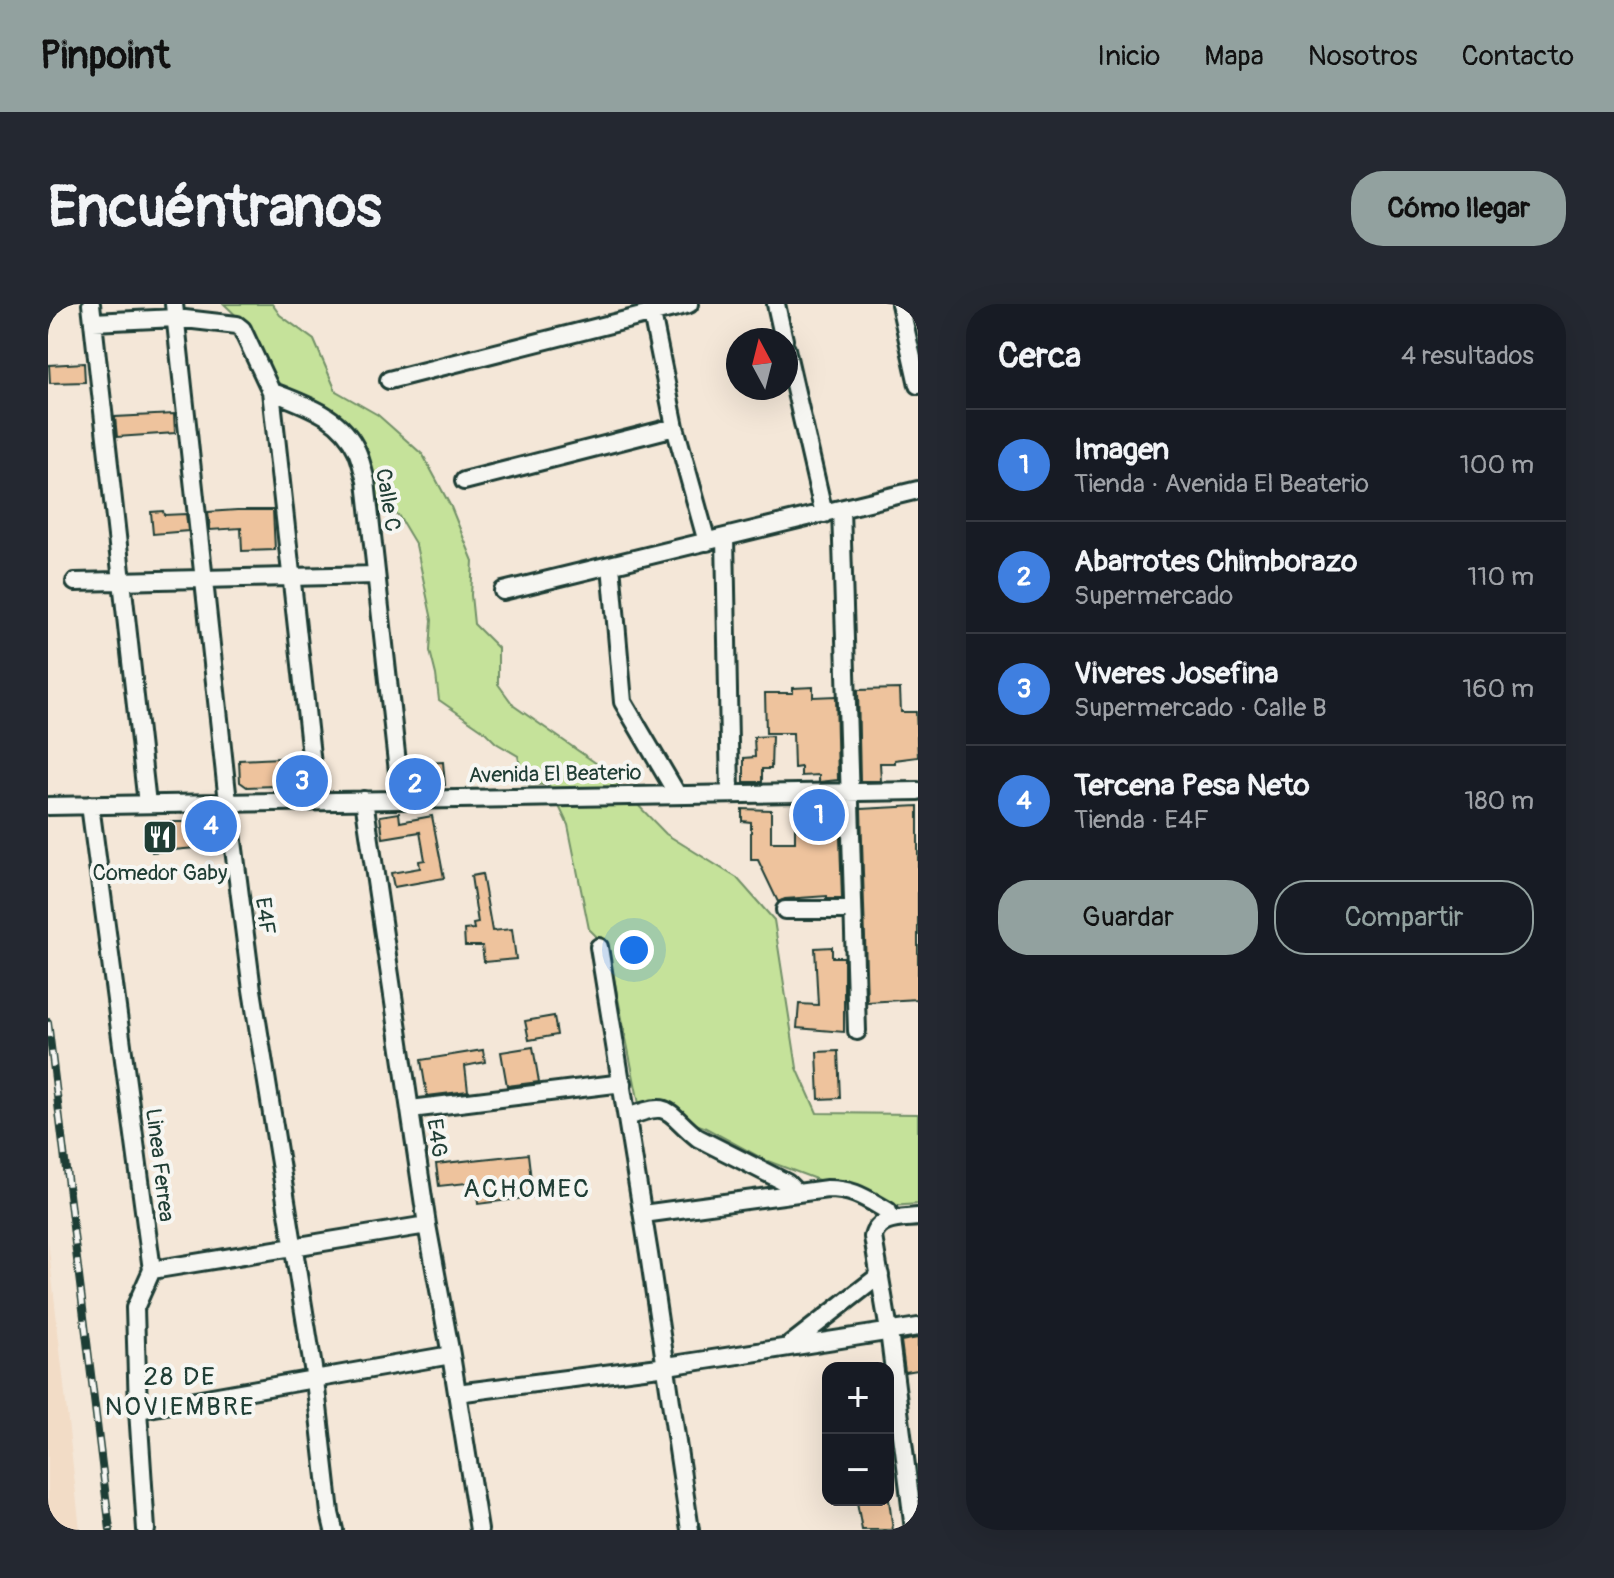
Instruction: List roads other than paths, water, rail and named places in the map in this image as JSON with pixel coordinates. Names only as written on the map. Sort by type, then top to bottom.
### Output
[{"type":"street","points":[[91,304],[147,804]]},
{"type":"street","points":[[389,380],[651,309],[689,304]]},
{"type":"street","points":[[776,304],[781,328]]},
{"type":"street","points":[[900,304],[918,385]]},
{"type":"street","points":[[651,309],[675,427],[707,542]]},
{"type":"street","points":[[93,322],[175,311],[237,325],[242,329],[271,391],[316,801]]},
{"type":"street","name":"E4F","points":[[175,311],[228,802],[252,990],[315,1380],[334,1530]]},
{"type":"street","name":"Calle C","points":[[271,391],[325,413],[357,450],[366,481],[401,799]]},
{"type":"street","points":[[798,400],[824,514]]},
{"type":"street","points":[[464,481],[675,427]]},
{"type":"street","points":[[503,591],[918,490]]},
{"type":"street","points":[[841,509],[857,1031]]},
{"type":"street","points":[[725,538],[730,793]]},
{"type":"street","points":[[611,565],[623,702],[677,794]]},
{"type":"street","points":[[75,582],[376,575]]},
{"type":"street","name":"Avenida El Beaterio","points":[[48,806],[918,791]]},
{"type":"street","name":"E4G","points":[[364,800],[427,1225],[479,1530]]},
{"type":"street","name":"Linea Ferrea","points":[[90,805],[152,1270]]},
{"type":"street","points":[[785,910],[853,910]]},
{"type":"street","points":[[599,947],[623,1083],[690,1530]]},
{"type":"street","points":[[411,1109],[623,1083]]},
{"type":"street","points":[[628,1117],[657,1108],[670,1112],[698,1138],[787,1183],[797,1193]]},
{"type":"street","points":[[643,1214],[845,1189],[888,1211],[890,1220]]},
{"type":"street","points":[[914,1530],[889,1331],[873,1237],[880,1224],[918,1217]]},
{"type":"street","points":[[146,1530],[135,1308],[152,1270],[427,1225]]},
{"type":"street","points":[[788,1346],[880,1275]]},
{"type":"street","points":[[457,1393],[667,1366],[918,1327]]},
{"type":"street","points":[[138,1410],[451,1355]]},
{"type":"railway","points":[[48,1022],[110,1530]]},
{"type":"place","name":"Viveres Josefina","points":[[302,781]]},
{"type":"place","name":"Abarrotes Chimborazo","points":[[415,784]]},
{"type":"place","name":"Imagen","points":[[819,815]]},
{"type":"place","name":"Tercena Pesa Neto","points":[[211,826]]},
{"type":"place","name":"Comedor Gaby","points":[[160,837]]},
{"type":"district","name":"ACHOMEC","points":[[527,1189]]},
{"type":"district","name":"28 DE NOVIEMBRE","points":[[180,1392]]}]
